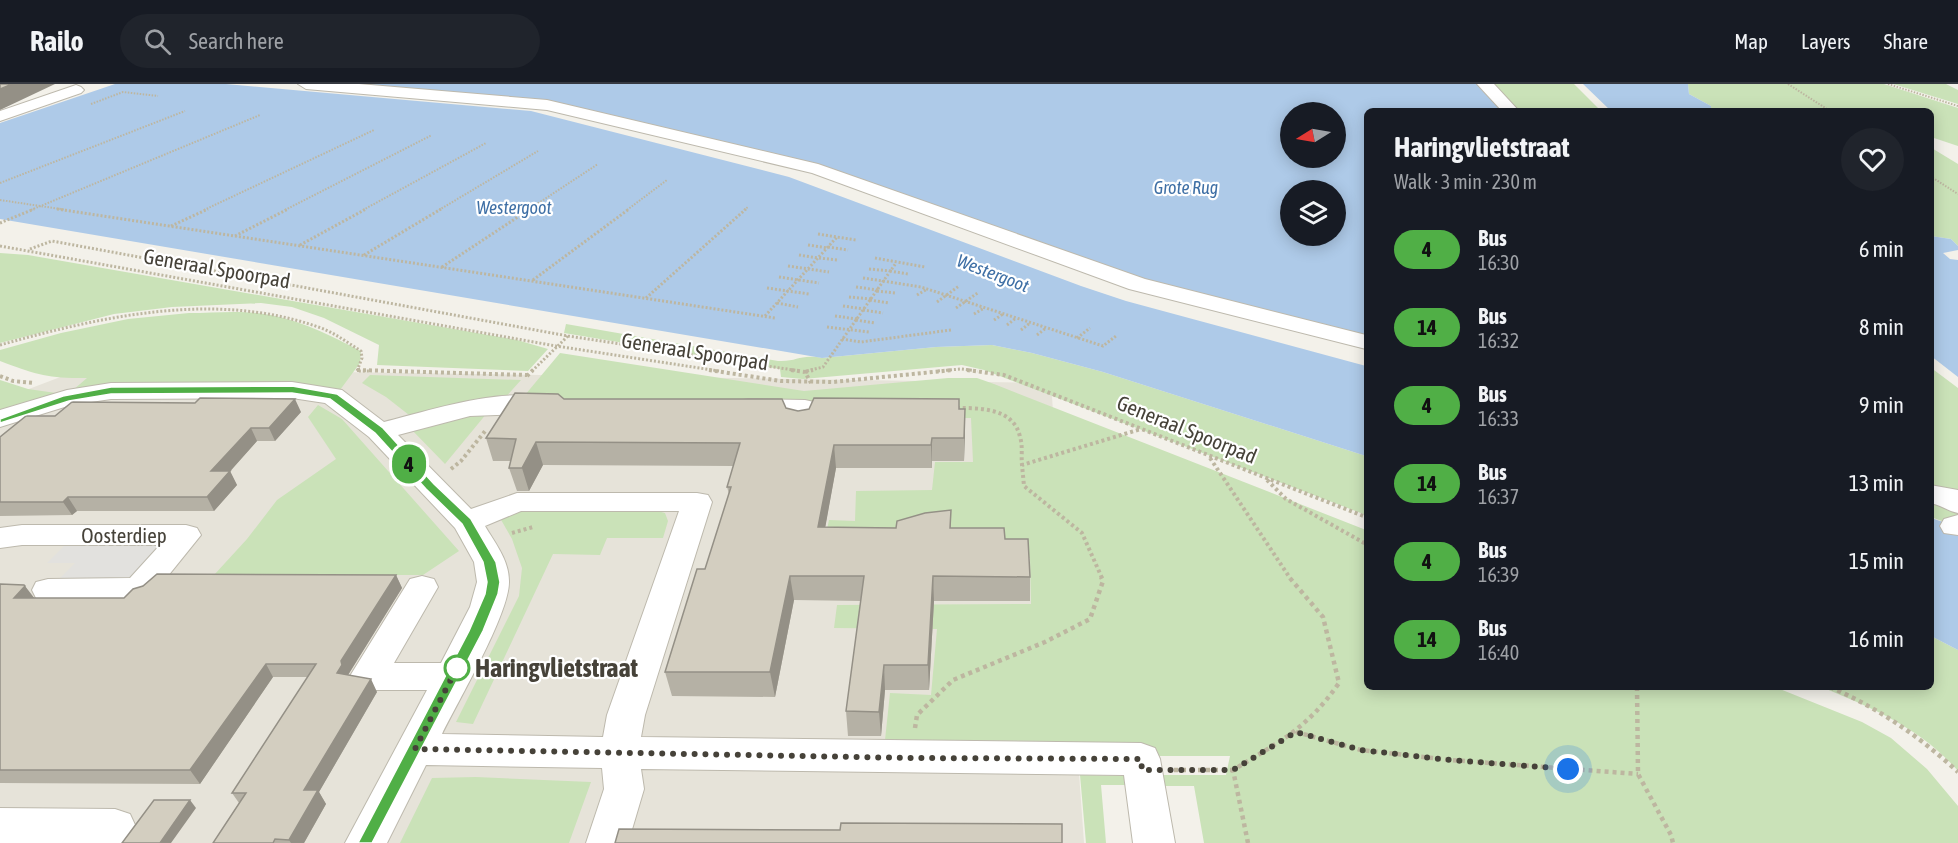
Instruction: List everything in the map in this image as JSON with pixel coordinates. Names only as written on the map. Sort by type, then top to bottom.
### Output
[{"type":"street","points":[[306,84],[547,105],[818,169],[1137,284],[1364,341]]},
{"type":"street","points":[[1485,84],[1508,108]]},
{"type":"street","points":[[0,116],[76,90]]},
{"type":"street","points":[[0,420],[40,405],[94,393],[125,390],[306,391],[333,396],[379,431],[467,522],[490,562],[493,582],[487,607],[366,843]]},
{"type":"street","points":[[379,431],[470,408],[505,405],[574,406]]},
{"type":"street","points":[[724,407],[806,408],[801,423]]},
{"type":"street","points":[[1934,495],[1949,497],[1957,518]]},
{"type":"street","points":[[467,522],[517,502],[697,502],[626,715],[619,753],[624,789],[607,843]]},
{"type":"street","name":"Oosterdiep","points":[[2,541],[22,535],[186,535],[139,589],[48,590]]},
{"type":"street","points":[[422,587],[368,676],[452,677]]},
{"type":"street","points":[[415,749],[911,758],[1141,759],[1154,843]]},
{"type":"street","points":[[0,826],[115,827],[104,843]]},
{"type":"path","points":[[1788,84],[1825,108]]},
{"type":"path","points":[[1888,84],[1958,106]]},
{"type":"path","points":[[0,183],[184,111]]},
{"type":"path","points":[[0,223],[260,115]]},
{"type":"path","points":[[170,226],[374,130]]},
{"type":"path","points":[[234,236],[432,135]]},
{"type":"path","points":[[299,246],[486,143]]},
{"type":"path","points":[[363,255],[538,151]]},
{"type":"path","points":[[442,267],[598,164]]},
{"type":"path","points":[[1934,179],[1958,194]]},
{"type":"path","points":[[532,281],[667,180]]},
{"type":"path","points":[[0,200],[775,318]]},
{"type":"path","points":[[646,298],[748,207]]},
{"type":"path","points":[[818,234],[856,240]]},
{"type":"path","points":[[765,317],[837,237]]},
{"type":"path","points":[[28,249],[52,241],[568,336],[805,372],[823,367],[896,263]]},
{"type":"path","points":[[808,245],[848,250]]},
{"type":"path","name":"Generaal Spoorpad","points":[[0,246],[28,249],[218,286],[556,346],[782,381],[812,383],[939,370],[975,370],[1004,375],[1364,516]]},
{"type":"path","points":[[799,255],[838,260]]},
{"type":"path","points":[[875,258],[925,267]]},
{"type":"path","points":[[788,266],[829,272]]},
{"type":"path","points":[[869,268],[908,274]]},
{"type":"path","points":[[779,277],[819,283]]},
{"type":"path","points":[[863,278],[927,289],[1103,346],[1116,336]]},
{"type":"path","points":[[938,302],[959,286]]},
{"type":"path","points":[[856,287],[895,293]]},
{"type":"path","points":[[767,288],[809,294]]},
{"type":"path","points":[[917,295],[927,289]]},
{"type":"path","points":[[956,308],[979,292]]},
{"type":"path","points":[[849,297],[889,303]]},
{"type":"path","points":[[777,303],[798,307]]},
{"type":"path","points":[[843,306],[883,313]]},
{"type":"path","points":[[974,314],[984,307]]},
{"type":"path","points":[[0,345],[81,322],[135,314],[176,310],[248,311],[298,318],[352,344],[361,351],[362,358],[357,371],[527,375]]},
{"type":"path","points":[[994,320],[1003,314]]},
{"type":"path","points":[[835,316],[875,323]]},
{"type":"path","points":[[1007,325],[1017,318]]},
{"type":"path","points":[[1021,330],[1030,322]]},
{"type":"path","points":[[827,327],[869,332]]},
{"type":"path","points":[[1037,335],[1046,327]]},
{"type":"path","points":[[1077,338],[1090,328]]},
{"type":"path","points":[[843,339],[861,342],[951,330]]},
{"type":"path","points":[[556,346],[568,336]]},
{"type":"path","points":[[805,372],[812,383]]},
{"type":"path","points":[[911,758],[917,715],[953,680],[1045,642],[1090,619],[1103,581],[1082,532],[1024,486],[1020,433],[1014,423],[1003,415],[982,408],[953,408]]},
{"type":"path","points":[[1022,465],[1142,428]]},
{"type":"path","points":[[1142,770],[1233,770],[1296,732],[1323,706],[1339,683],[1323,617],[1287,574],[1210,457]]},
{"type":"path","points":[[1265,478],[1286,499],[1364,543]]},
{"type":"path","points":[[1637,690],[1638,774],[1671,835],[1673,843]]},
{"type":"path","points":[[1837,690],[1866,702],[1908,727],[1958,772]]},
{"type":"path","points":[[1296,732],[1361,750],[1450,760],[1638,774]]},
{"type":"path","points":[[1233,770],[1248,843]]},
{"type":"shaded area","points":[[84,368],[1051,383],[1084,843],[0,843],[0,400]]},
{"type":"shaded area","points":[[186,535],[139,589],[48,590],[75,563],[47,563],[74,536]]},
{"type":"green space","points":[[1488,84],[1574,84],[1598,108],[1511,108]]},
{"type":"green space","points":[[1688,84],[1884,84],[1958,108],[1958,146],[1934,138],[1934,108],[1711,108],[1689,94]]},
{"type":"green space","points":[[1893,84],[1946,84],[1958,90],[1958,104]]},
{"type":"green space","points":[[1934,149],[1958,164],[1958,246],[1951,239],[1934,236]]},
{"type":"green space","points":[[0,253],[28,255],[517,340],[548,349],[528,371],[377,365],[379,345],[324,318],[292,307],[261,303],[172,307],[114,314],[0,343]]},
{"type":"green space","points":[[246,312],[277,316],[314,329],[361,351],[360,363],[340,390],[313,386],[73,390],[87,378],[42,375],[0,361],[0,350],[61,333],[128,319],[189,313]]},
{"type":"green space","points":[[566,324],[778,361],[936,347],[992,345],[1032,353],[1103,372],[1364,455],[1364,514],[984,370],[962,365],[803,379],[781,377],[780,369],[564,333]]},
{"type":"green space","points":[[560,353],[804,391],[948,378],[977,378],[1364,529],[1364,690],[1782,690],[1862,722],[1891,738],[1927,769],[1958,806],[1958,843],[1204,843],[1194,786],[1163,786],[1161,775],[1226,775],[1230,756],[1085,756],[1048,741],[885,740],[890,693],[931,695],[937,629],[834,628],[837,605],[1031,604],[1030,558],[823,548],[829,520],[855,521],[856,491],[932,490],[935,462],[973,462],[971,418],[885,419],[520,401]]},
{"type":"green space","points":[[1934,370],[1958,388],[1958,527],[1934,518]]},
{"type":"green space","points":[[370,375],[521,380],[504,399],[477,401],[409,415],[386,397],[362,383]]},
{"type":"green space","points":[[0,380],[28,389],[56,393],[0,412]]},
{"type":"green space","points":[[318,405],[342,419],[459,551],[423,575],[214,575],[247,539],[277,500],[336,459],[308,417]]},
{"type":"green space","points":[[487,413],[445,464],[411,429],[423,424]]},
{"type":"green space","points":[[519,509],[654,510],[665,513],[668,521],[663,538],[607,538],[600,555],[553,554],[473,724],[456,722],[519,596],[522,568],[512,539],[500,518]]},
{"type":"green space","points":[[1934,638],[1958,650],[1958,771],[1944,756],[1912,731],[1828,690],[1934,690]]},
{"type":"green space","points":[[1080,775],[1131,776],[1132,785],[1101,785],[1106,843],[1086,843]]},
{"type":"green space","points":[[476,777],[591,782],[569,843],[400,843],[432,778]]},
{"type":"water","name":"Westergoot","points":[[115,84],[226,84],[531,111],[789,177],[1126,301],[1364,365],[1364,455],[1103,372],[992,345],[936,347],[822,358],[0,219],[0,123]]},
{"type":"water","name":"Grote Rug","points":[[328,84],[1482,84],[1503,108],[1364,108],[1364,339],[1177,292],[845,176],[607,116]]},
{"type":"water","points":[[1583,84],[1688,84],[1689,94],[1711,106],[1711,108],[1608,108]]},
{"type":"water","points":[[1934,236],[1951,239],[1958,246],[1958,250],[1943,253],[1950,259],[1958,260],[1958,377],[1934,358]]},
{"type":"water","points":[[1934,519],[1958,527],[1958,650],[1934,638]]},
{"type":"building","points":[[0,84],[12,84],[0,89]]},
{"type":"building","points":[[515,393],[558,394],[564,399],[782,399],[786,408],[798,411],[809,409],[814,398],[959,399],[959,409],[965,409],[964,438],[932,438],[931,445],[834,445],[818,527],[896,528],[897,521],[925,513],[951,510],[950,528],[1004,528],[1005,539],[1028,539],[1030,577],[933,576],[928,665],[884,665],[879,712],[846,711],[864,576],[790,576],[770,672],[665,672],[697,569],[705,569],[731,487],[727,487],[740,443],[536,442],[522,468],[509,468],[516,439],[486,438]]},
{"type":"building","points":[[200,398],[295,399],[269,428],[251,428],[211,471],[230,471],[207,497],[68,497],[63,502],[0,502],[0,437],[26,416],[55,416],[72,402],[195,403]]},
{"type":"building","points":[[157,574],[396,575],[341,661],[342,665],[337,673],[371,679],[304,790],[318,790],[289,840],[275,839],[273,843],[213,843],[246,793],[232,793],[316,664],[266,664],[190,770],[0,770],[0,584],[25,586],[14,598],[124,598],[133,589],[143,586]]},
{"type":"building","points":[[154,800],[190,800],[160,843],[122,843]]},
{"type":"building","points":[[841,823],[1062,824],[1062,843],[615,843],[619,829],[840,830]]},
{"type":"bus line","name":"4","points":[[0,419],[67,398],[125,390],[292,390],[333,396],[379,431],[467,522],[490,562],[492,594],[476,631],[366,843]]},
{"type":"place","name":"Haringvlietstraat","points":[[457,668]]},
{"type":"route","points":[[457,668],[461,660],[415,749],[911,758],[1141,759],[1142,770],[1233,770],[1296,732],[1361,750],[1450,760],[1568,769]]}]
